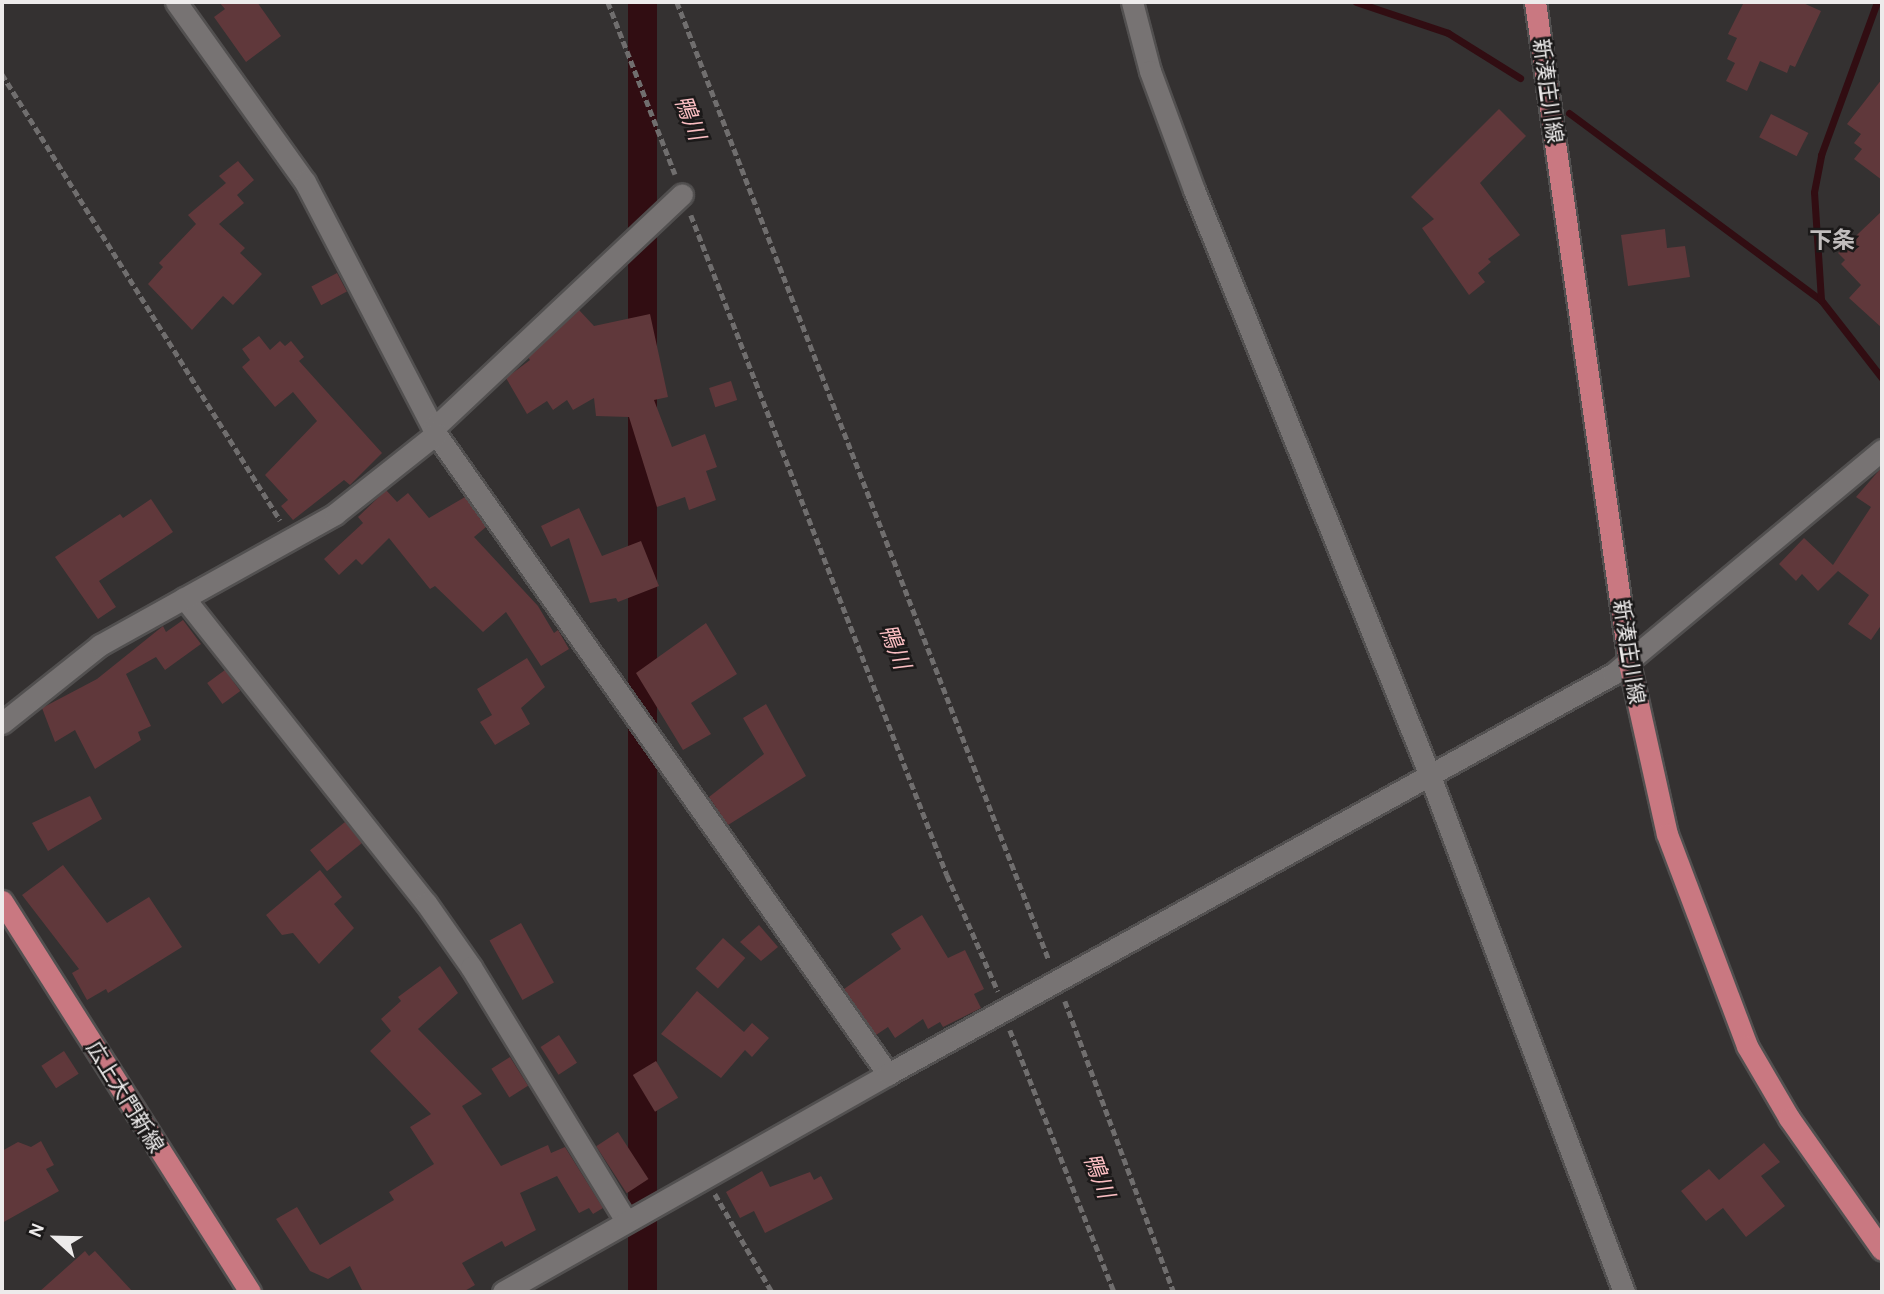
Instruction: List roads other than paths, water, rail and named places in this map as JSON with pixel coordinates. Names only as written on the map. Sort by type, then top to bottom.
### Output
[{"type":"main road","name":"新湊庄川線","points":[[1535,2],[1629,663],[1667,834],[1747,1046],[1789,1118],[1882,1250]]},
{"type":"main road","name":"広上大門新線","points":[[2,901],[250,1292]]},
{"type":"street","points":[[176,2],[305,182],[435,431],[888,1074]]},
{"type":"street","points":[[1132,2],[1150,71],[1194,190],[1430,776],[1624,1292]]},
{"type":"street","points":[[2,723],[100,645],[335,514],[435,431],[682,194]]},
{"type":"street","points":[[503,1292],[888,1074],[1008,1011],[1629,663],[1882,450]]},
{"type":"street","points":[[184,598],[426,903],[471,967],[626,1221]]},
{"type":"water","points":[[628,2],[657,2],[657,1292],[628,1292]]},
{"type":"waterway","points":[[1356,2],[1448,33],[1520,78]]},
{"type":"waterway","points":[[1821,300],[1814,192],[1821,155],[1877,2]]},
{"type":"waterway","points":[[1569,113],[1821,300],[1882,378]]},
{"type":"district","name":"下条","points":[[1832,241]]},
{"type":"water label","name":"鴨川","points":[[689,118]]},
{"type":"water label","name":"鴨川","points":[[894,647]]},
{"type":"water label","name":"鴨川","points":[[1098,1176]]}]
